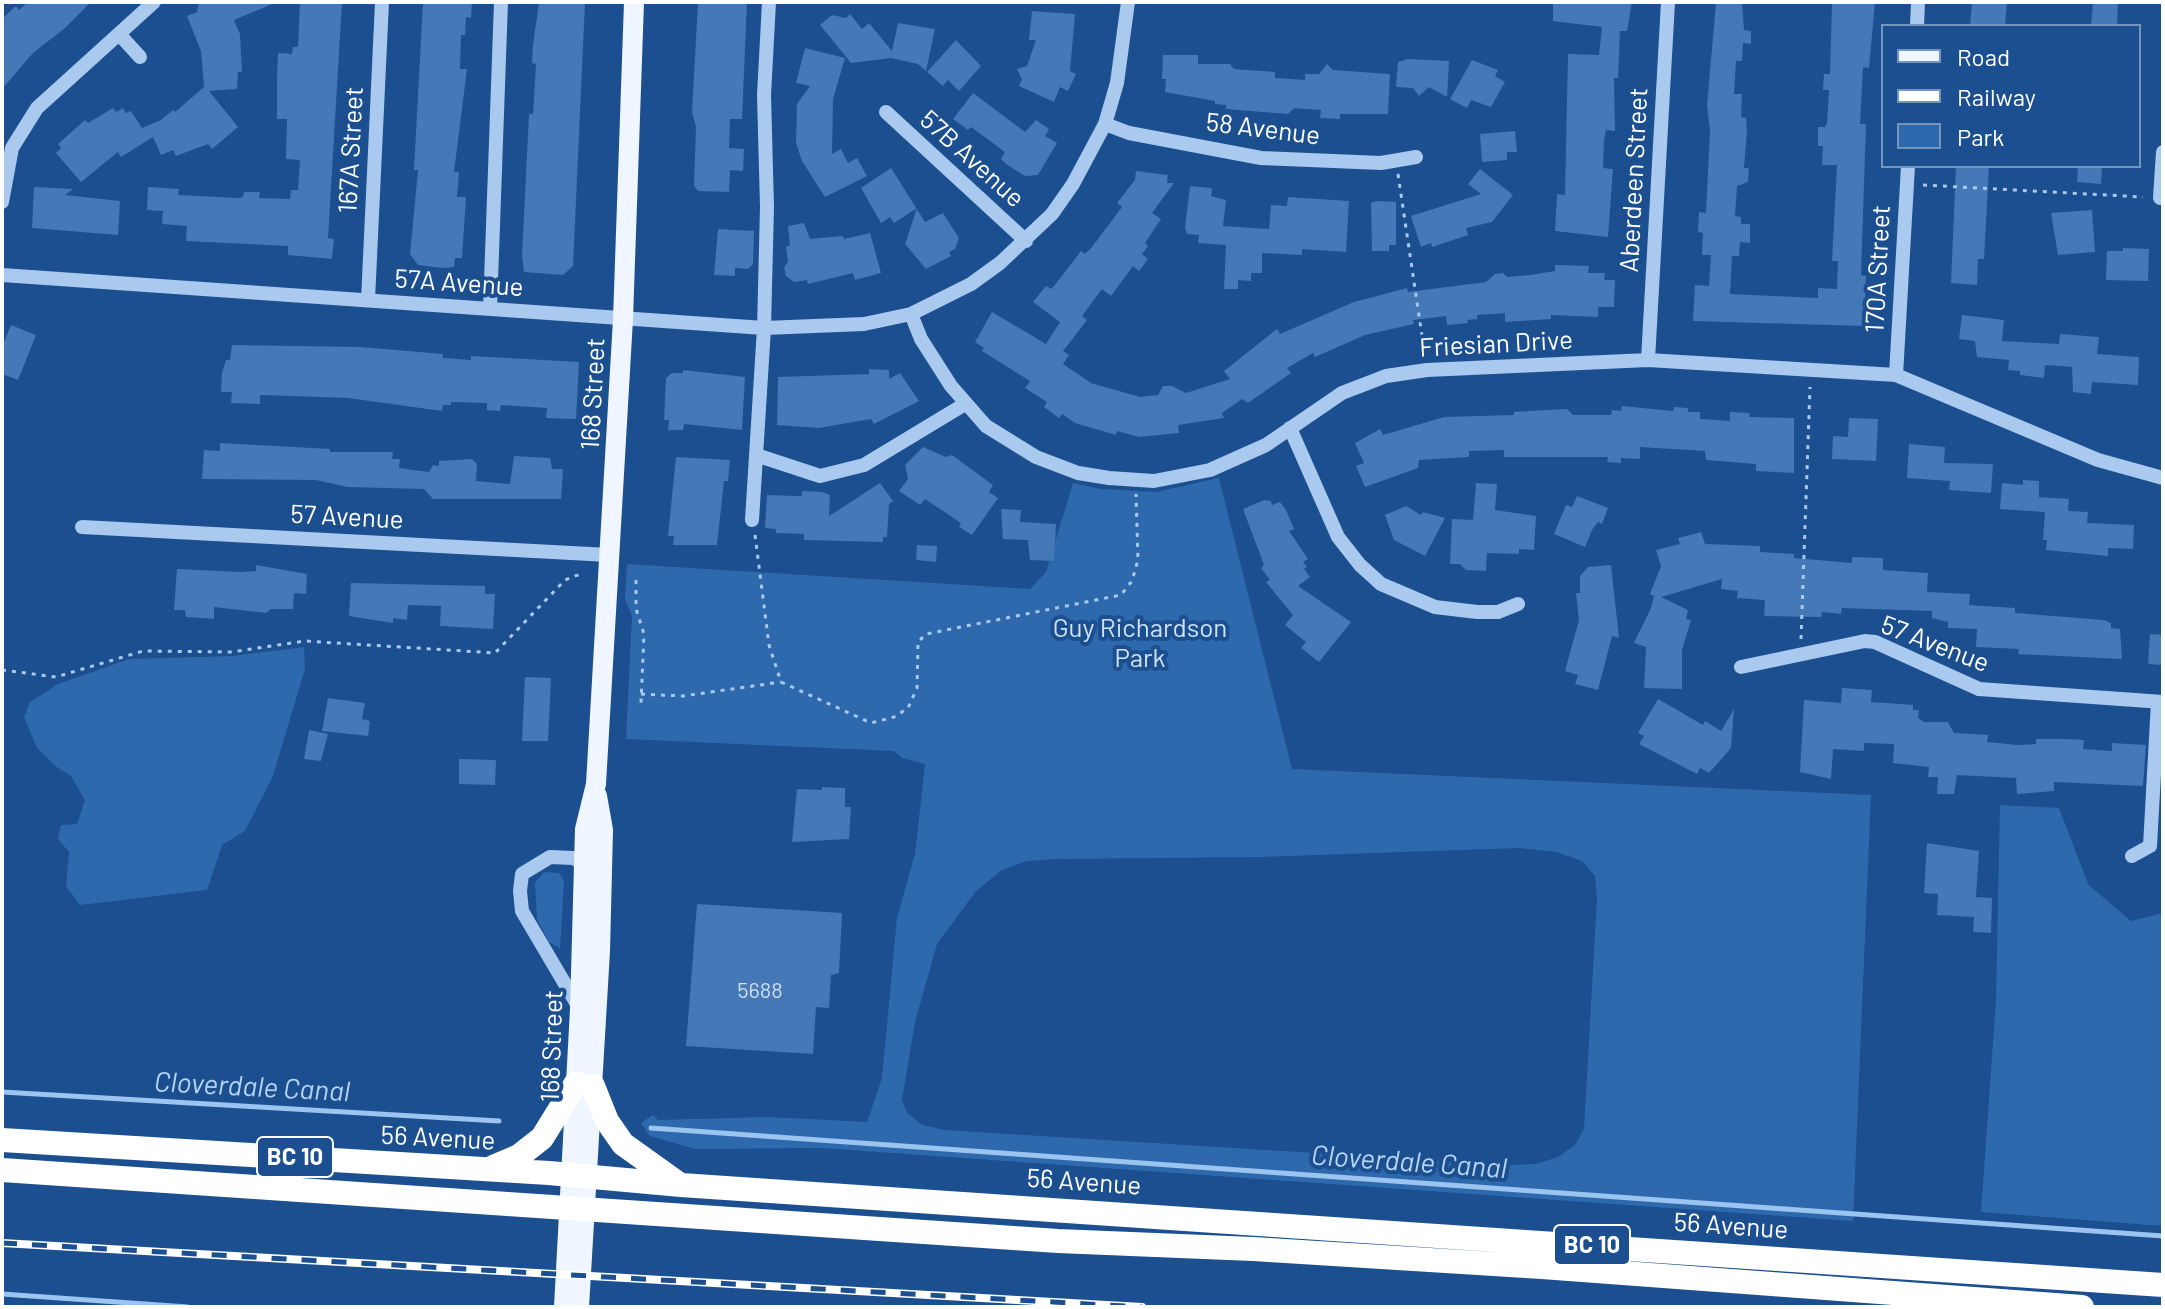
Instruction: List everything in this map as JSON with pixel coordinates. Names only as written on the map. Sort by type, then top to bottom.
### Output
[{"type":"highway","points":[[489,1169],[519,1156],[542,1138],[585,1085],[623,1144],[681,1185]]},
{"type":"highway","name":"56 Avenue","points":[[2,1140],[489,1169],[681,1185],[2163,1285]]},
{"type":"highway","name":"56 Avenue","points":[[2,1170],[1058,1241],[1466,1262],[2082,1307]]},
{"type":"main road","name":"168 Street","points":[[585,1085],[580,1009],[585,829],[596,789],[623,319],[634,2]]},
{"type":"main road","name":"168 Street","points":[[579,1307],[578,1209],[602,877],[603,830],[596,789]]},
{"type":"main road","name":"168 Street","points":[[564,1307],[578,1209]]},
{"type":"street","points":[[2,202],[9,159],[23,127],[37,108],[154,2]]},
{"type":"street","name":"167A Street","points":[[368,300],[382,2]]},
{"type":"street","points":[[490,309],[501,2]]},
{"type":"street","points":[[752,520],[764,328],[764,95],[769,2]]},
{"type":"street","name":"57A Avenue","points":[[2,275],[764,328],[864,324],[911,314],[971,284],[1026,241],[1073,184],[1105,124],[1121,61],[1128,2]]},
{"type":"street","name":"Aberdeen Street","points":[[1648,360],[1668,2]]},
{"type":"street","points":[[1917,24],[1918,2]]},
{"type":"street","points":[[119,34],[140,57]]},
{"type":"street","name":"57B Avenue","points":[[886,112],[1026,241]]},
{"type":"street","name":"58 Avenue","points":[[1105,124],[1129,133],[1261,158],[1381,163],[1409,158]]},
{"type":"street","points":[[2160,198],[2163,152]]},
{"type":"street","name":"170A Street","points":[[1896,375],[1908,168]]},
{"type":"street","name":"Friesian Drive","points":[[911,314],[921,339],[965,404],[986,426],[1036,457],[1078,473],[1135,480],[1183,478],[1210,470],[1266,445],[1342,393],[1386,376],[1427,370],[1648,360],[1896,375],[2108,464],[2163,478]]},
{"type":"street","points":[[756,455],[820,476],[864,465],[965,404]]},
{"type":"street","points":[[1290,428],[1338,537],[1360,565],[1381,584],[1403,596],[1435,607],[1498,612],[1518,604]]},
{"type":"street","name":"57 Avenue","points":[[82,527],[609,555]]},
{"type":"street","name":"57 Avenue","points":[[1741,667],[1875,642],[1979,689],[2160,702]]},
{"type":"street","points":[[2132,856],[2150,846],[2160,702]]},
{"type":"street","points":[[580,1009],[522,911],[522,874],[542,860],[573,858],[602,877]]},
{"type":"path","points":[[1409,158],[1398,175],[1425,356]]},
{"type":"path","points":[[1907,184],[2160,198]]},
{"type":"path","points":[[1802,643],[1810,383]]},
{"type":"path","points":[[641,694],[683,696],[781,682],[871,723],[894,717],[908,708],[917,688],[918,642],[926,634],[1121,595],[1132,581],[1138,560],[1136,494]]},
{"type":"path","points":[[752,520],[769,645],[781,682]]},
{"type":"path","points":[[2,670],[56,677],[143,651],[231,652],[305,641],[495,653],[565,580],[583,573]]},
{"type":"path","points":[[636,580],[636,609],[644,634],[641,703]]},
{"type":"path","points":[[551,1090],[556,1022]]},
{"type":"green space","name":"Guy Richardson Park","points":[[1219,478],[1292,769],[1871,795],[1853,1221],[822,1148],[695,1149],[650,1136],[641,1123],[653,1115],[658,1120],[768,1117],[867,1122],[882,1078],[897,918],[915,854],[925,764],[902,758],[894,751],[626,739],[632,616],[625,599],[627,564],[1030,589],[1046,572],[1073,483],[1101,489],[1156,492]],"holes":[[[1519,848],[1556,852],[1582,861],[1595,876],[1597,899],[1584,1129],[1575,1145],[1558,1157],[1536,1164],[1508,1165],[944,1130],[923,1125],[908,1114],[902,1100],[915,1022],[937,944],[976,891],[1002,870],[1027,861],[1055,859],[1259,857]]]},
{"type":"green space","points":[[304,647],[305,669],[273,776],[245,831],[222,845],[207,890],[80,905],[66,886],[69,852],[58,839],[61,825],[77,824],[85,800],[71,776],[55,766],[37,748],[24,717],[30,702],[58,684],[129,659],[233,656]]},
{"type":"green space","points":[[2000,805],[2059,808],[2088,884],[2131,921],[2163,913],[2163,1226],[1981,1212],[1996,1000]]},
{"type":"green space","points":[[544,872],[559,873],[564,881],[560,948],[549,942],[537,919],[535,883]]},
{"type":"building","points":[[28,2],[91,2],[33,53],[2,89],[2,19],[16,6],[19,10]]},
{"type":"building","points":[[199,2],[277,2],[234,20],[240,34],[242,72],[238,72],[237,89],[209,91],[238,127],[212,149],[208,144],[176,156],[173,150],[161,155],[153,137],[121,157],[118,152],[81,182],[56,153],[61,148],[58,144],[85,120],[88,123],[113,108],[116,112],[123,108],[126,113],[131,111],[142,128],[161,120],[173,110],[175,112],[204,87],[201,51],[187,16],[197,12]]},
{"type":"building","points":[[300,2],[342,2],[328,238],[334,239],[332,259],[288,255],[288,246],[186,241],[187,226],[162,224],[163,211],[147,210],[148,187],[179,189],[178,195],[238,198],[243,197],[244,192],[260,192],[259,198],[290,199],[291,190],[298,190],[300,160],[286,159],[287,119],[277,119],[277,79],[278,53],[292,54],[293,47],[298,47]]},
{"type":"building","points":[[423,2],[472,2],[471,18],[466,17],[465,35],[461,35],[460,69],[467,69],[454,172],[459,172],[457,197],[466,197],[462,258],[455,258],[454,267],[418,265],[410,254],[418,170],[414,170]]},
{"type":"building","points":[[539,2],[585,2],[573,266],[563,275],[524,272],[522,256],[529,114],[533,114],[536,64],[532,63],[533,45]]},
{"type":"building","points":[[698,2],[747,2],[742,119],[730,119],[729,148],[744,149],[743,171],[730,170],[729,192],[698,191],[694,186],[696,127],[692,112]]},
{"type":"building","points":[[1553,2],[1632,2],[1627,31],[1620,31],[1618,78],[1614,78],[1615,131],[1606,130],[1604,140],[1603,168],[1613,169],[1608,237],[1555,231],[1557,194],[1565,195],[1568,54],[1599,55],[1602,27],[1553,21]]},
{"type":"building","points":[[1716,2],[1742,2],[1744,30],[1751,31],[1751,44],[1743,43],[1742,61],[1736,61],[1734,94],[1742,94],[1741,117],[1746,118],[1747,131],[1744,168],[1749,168],[1748,182],[1737,186],[1735,216],[1741,217],[1741,224],[1750,224],[1750,243],[1740,242],[1739,256],[1732,256],[1730,294],[1818,298],[1818,288],[1837,289],[1838,261],[1832,261],[1837,165],[1822,165],[1823,146],[1818,146],[1818,127],[1825,127],[1827,123],[1829,90],[1823,90],[1824,74],[1830,74],[1832,2],[1875,2],[1869,68],[1863,67],[1860,124],[1866,124],[1861,275],[1866,276],[1864,326],[1693,321],[1695,285],[1709,286],[1711,255],[1702,255],[1703,233],[1698,232],[1699,212],[1706,213],[1710,131],[1707,106]]},
{"type":"building","points":[[1972,2],[2007,2],[2005,24],[1970,24]]},
{"type":"building","points":[[2093,2],[2118,2],[2117,24],[2091,24]]},
{"type":"building","points":[[1032,11],[1075,14],[1070,71],[1076,74],[1068,91],[1060,87],[1054,102],[1019,86],[1022,79],[1017,69],[1027,66],[1036,40],[1029,40]]},
{"type":"building","points":[[850,14],[862,29],[869,23],[892,51],[898,23],[935,29],[926,71],[918,64],[891,58],[851,63],[820,25],[832,15],[846,18]]},
{"type":"building","points":[[956,40],[981,66],[959,91],[948,80],[943,86],[927,72]]},
{"type":"building","points":[[805,48],[845,58],[833,99],[832,154],[841,149],[848,163],[857,158],[867,176],[825,197],[802,161],[796,143],[797,104],[810,86],[796,83]]},
{"type":"building","points":[[1163,55],[1198,55],[1198,64],[1230,64],[1234,69],[1275,72],[1275,78],[1305,80],[1305,74],[1319,74],[1327,64],[1333,70],[1390,74],[1388,114],[1340,114],[1340,119],[1320,118],[1321,110],[1294,108],[1288,114],[1226,109],[1226,105],[1215,104],[1215,101],[1165,92]]},
{"type":"building","points":[[1408,59],[1449,61],[1447,97],[1429,87],[1419,96],[1413,88],[1396,87],[1398,62]]},
{"type":"building","points":[[1472,60],[1498,70],[1495,76],[1505,82],[1491,107],[1471,100],[1467,108],[1450,99]]},
{"type":"building","points":[[973,93],[1025,132],[1036,120],[1049,129],[1045,136],[1057,143],[1038,175],[1025,176],[1006,164],[1001,159],[1005,152],[971,127],[968,130],[953,119]]},
{"type":"building","points":[[1515,131],[1517,152],[1507,152],[1507,160],[1482,162],[1480,134]]},
{"type":"building","points":[[891,168],[916,208],[894,223],[890,217],[881,223],[861,188]]},
{"type":"building","points":[[1956,168],[1989,168],[1984,259],[1978,259],[1977,285],[1951,283]]},
{"type":"building","points":[[2078,168],[2102,168],[2101,184],[2077,182]]},
{"type":"building","points":[[1480,169],[1513,195],[1492,222],[1466,228],[1468,235],[1432,247],[1431,243],[1421,247],[1411,216],[1481,194],[1468,184]]},
{"type":"building","points":[[1136,171],[1168,175],[1167,183],[1174,183],[1152,213],[1161,219],[1145,243],[1148,246],[1142,254],[1148,259],[1139,271],[1133,266],[1111,296],[1102,289],[1082,316],[1087,320],[1063,351],[1069,355],[1063,364],[1091,383],[1140,397],[1158,395],[1163,386],[1172,386],[1186,393],[1230,379],[1224,371],[1277,329],[1280,334],[1354,302],[1407,288],[1408,292],[1486,282],[1495,274],[1503,273],[1507,277],[1555,271],[1555,265],[1589,266],[1588,273],[1605,273],[1604,280],[1615,280],[1614,307],[1598,307],[1598,317],[1551,315],[1551,319],[1505,322],[1505,313],[1477,315],[1477,319],[1467,320],[1468,323],[1447,325],[1446,316],[1413,320],[1414,324],[1365,335],[1315,357],[1313,353],[1287,368],[1291,373],[1248,403],[1242,399],[1222,413],[1224,418],[1178,425],[1179,433],[1139,437],[1117,431],[1116,435],[1075,423],[1062,414],[1059,418],[1044,407],[1047,402],[1025,388],[1030,381],[982,351],[984,348],[975,342],[992,312],[1046,344],[1060,322],[1033,302],[1046,286],[1051,289],[1054,286],[1081,251],[1085,254],[1092,247],[1122,207],[1117,203],[1135,180]]},
{"type":"building","points":[[1190,186],[1212,188],[1211,196],[1226,200],[1223,226],[1269,229],[1271,205],[1287,206],[1288,197],[1349,201],[1346,252],[1302,249],[1302,255],[1262,253],[1262,273],[1251,273],[1251,281],[1238,280],[1238,289],[1224,289],[1226,245],[1198,243],[1199,235],[1187,234],[1185,228]]},
{"type":"building","points":[[34,187],[73,189],[65,195],[120,201],[118,235],[32,228]]},
{"type":"building","points":[[1396,202],[1396,245],[1389,245],[1389,251],[1372,251],[1371,203]]},
{"type":"building","points":[[917,209],[925,222],[943,213],[959,238],[955,249],[949,252],[951,256],[926,269],[905,244]]},
{"type":"building","points":[[2092,210],[2095,252],[2058,255],[2051,213]]},
{"type":"building","points":[[804,223],[810,239],[843,236],[844,239],[870,233],[881,273],[855,280],[853,273],[808,284],[807,280],[794,282],[786,276],[784,267],[788,262],[786,246],[790,246],[788,226]]},
{"type":"building","points":[[718,229],[754,231],[753,264],[748,269],[735,268],[735,276],[714,275]]},
{"type":"building","points":[[2123,248],[2149,249],[2148,281],[2106,280],[2107,251],[2123,251]]},
{"type":"building","points":[[1962,315],[2004,320],[2002,341],[2059,344],[2060,334],[2099,337],[2097,354],[2139,357],[2138,385],[2092,382],[2091,394],[2073,392],[2072,367],[2045,365],[2044,378],[2020,375],[2020,371],[2008,370],[2009,360],[1977,357],[1975,341],[1959,339]]},
{"type":"building","points":[[11,325],[36,335],[18,380],[2,374],[2,347]]},
{"type":"building","points":[[232,345],[360,347],[443,354],[443,358],[471,360],[471,356],[579,362],[576,419],[546,418],[547,408],[501,405],[500,411],[487,410],[487,403],[451,402],[451,405],[443,405],[442,411],[348,398],[260,395],[260,404],[231,403],[232,392],[221,392],[222,373],[226,360],[230,360]]},
{"type":"building","points":[[869,369],[889,370],[889,379],[900,373],[919,401],[874,424],[871,419],[819,428],[777,425],[778,377],[869,374]]},
{"type":"building","points":[[683,370],[745,377],[742,430],[684,424],[683,430],[668,430],[669,420],[664,420],[666,378],[672,373],[683,373]]},
{"type":"building","points":[[1622,406],[1673,411],[1674,407],[1688,408],[1688,412],[1700,412],[1700,419],[1730,421],[1730,412],[1750,413],[1749,417],[1794,418],[1794,473],[1756,471],[1756,464],[1706,460],[1705,451],[1640,447],[1640,459],[1621,458],[1621,463],[1607,462],[1608,457],[1504,457],[1504,450],[1469,451],[1469,457],[1419,460],[1418,468],[1365,487],[1356,466],[1364,463],[1355,443],[1380,429],[1383,435],[1444,417],[1514,415],[1514,412],[1547,410],[1567,409],[1573,415],[1611,415],[1612,410],[1621,411]]},
{"type":"building","points":[[1849,418],[1878,419],[1876,461],[1832,459],[1833,436],[1848,437]]},
{"type":"building","points":[[220,443],[330,449],[330,452],[393,452],[392,459],[400,459],[399,468],[429,472],[433,465],[439,466],[439,461],[472,459],[477,464],[476,481],[510,484],[514,456],[550,458],[552,469],[563,469],[561,499],[433,499],[424,489],[348,487],[316,480],[202,479],[204,450],[220,451]]},
{"type":"building","points":[[1909,444],[1945,447],[1944,463],[1993,464],[1991,493],[1949,490],[1950,481],[1907,478]]},
{"type":"building","points":[[923,447],[946,457],[952,455],[993,485],[989,492],[998,498],[972,535],[959,527],[961,523],[925,499],[920,505],[899,491],[908,479],[905,465]]},
{"type":"building","points":[[676,457],[730,460],[728,481],[724,481],[717,545],[673,545],[674,536],[668,536]]},
{"type":"building","points":[[2023,480],[2039,481],[2039,497],[2069,499],[2068,511],[2088,512],[2087,523],[2134,525],[2133,549],[2108,548],[2108,556],[2046,550],[2047,540],[2043,540],[2045,512],[2000,509],[2002,483],[2023,485]]},
{"type":"building","points":[[880,483],[893,501],[889,504],[887,537],[883,537],[883,542],[804,540],[804,534],[776,533],[776,529],[765,528],[767,495],[802,496],[802,491],[822,492],[830,495],[829,516]]},
{"type":"building","points":[[1476,483],[1497,484],[1495,510],[1536,516],[1534,550],[1519,549],[1519,554],[1487,553],[1486,571],[1466,570],[1460,564],[1450,564],[1452,519],[1473,520]]},
{"type":"building","points":[[1577,496],[1608,508],[1602,524],[1598,522],[1592,530],[1585,547],[1554,534],[1566,505],[1572,507]]},
{"type":"building","points":[[1264,500],[1271,501],[1272,505],[1280,502],[1286,510],[1294,529],[1289,531],[1308,559],[1303,562],[1310,577],[1298,586],[1351,622],[1319,662],[1301,648],[1306,642],[1285,625],[1293,615],[1266,582],[1270,580],[1261,568],[1264,565],[1243,509]]},
{"type":"building","points":[[1406,506],[1421,515],[1423,512],[1445,518],[1425,556],[1394,540],[1385,515]]},
{"type":"building","points":[[1001,509],[1021,510],[1020,522],[1056,524],[1054,561],[1030,560],[1028,540],[1003,539]]},
{"type":"building","points":[[1701,532],[1705,544],[1760,546],[1760,552],[1794,554],[1794,558],[1852,563],[1852,557],[1883,558],[1883,570],[1928,573],[1927,592],[1970,594],[1969,605],[2015,608],[2015,613],[2104,620],[2111,623],[2111,628],[2120,629],[2122,659],[2018,654],[2019,649],[1976,647],[1977,629],[1948,628],[1948,622],[1932,618],[1932,611],[1842,608],[1841,614],[1822,612],[1821,617],[1764,616],[1765,600],[1737,598],[1738,591],[1721,589],[1722,579],[1661,597],[1688,610],[1686,619],[1691,620],[1682,650],[1682,689],[1644,688],[1646,647],[1634,643],[1654,596],[1650,594],[1661,566],[1656,550],[1680,544],[1678,538]]},
{"type":"building","points":[[917,545],[937,546],[936,562],[916,560]]},
{"type":"building","points":[[256,565],[307,574],[306,594],[294,593],[293,609],[271,609],[266,613],[214,607],[214,619],[186,617],[185,610],[174,610],[177,569],[241,572],[256,571]]},
{"type":"building","points":[[1611,565],[1619,638],[1612,636],[1598,690],[1575,684],[1578,675],[1565,671],[1579,620],[1576,593],[1580,593],[1580,576],[1588,567]]},
{"type":"building","points":[[351,583],[485,586],[485,594],[495,594],[493,629],[440,626],[441,606],[408,605],[407,620],[393,618],[393,623],[349,616]]},
{"type":"building","points":[[2150,634],[2163,635],[2163,665],[2148,664]]},
{"type":"building","points":[[525,677],[551,678],[548,741],[522,741]]},
{"type":"building","points":[[1842,688],[1872,690],[1871,702],[1913,705],[1913,710],[1919,710],[1918,718],[1924,722],[1948,722],[1954,733],[1988,735],[1987,742],[2018,745],[2036,744],[2036,739],[2084,740],[2083,749],[2112,751],[2112,743],[2146,745],[2143,786],[2054,782],[2054,791],[2017,794],[2016,778],[1957,775],[1954,794],[1937,794],[1938,777],[1928,777],[1929,767],[1893,763],[1894,744],[1864,743],[1864,751],[1833,749],[1831,779],[1800,772],[1804,700],[1841,703]]},
{"type":"building","points":[[328,698],[365,703],[362,719],[370,721],[368,736],[322,731]]},
{"type":"building","points":[[1658,699],[1703,725],[1705,721],[1721,731],[1734,709],[1731,748],[1709,773],[1700,768],[1697,774],[1639,744],[1644,736],[1638,733]]},
{"type":"building","points":[[309,730],[328,734],[321,761],[304,759]]},
{"type":"building","points":[[459,759],[496,760],[495,785],[459,784]]},
{"type":"building","points":[[822,787],[845,788],[845,807],[851,807],[849,839],[792,842],[797,789],[822,790]]},
{"type":"building","points":[[1927,843],[1979,851],[1976,897],[1992,898],[1991,933],[1973,932],[1974,917],[1937,915],[1938,894],[1924,893]]},
{"type":"building","points":[[697,904],[842,913],[839,973],[831,975],[829,1008],[816,1007],[813,1054],[686,1046]]},
{"type":"waterway","name":"Cloverdale Canal","points":[[2,1092],[499,1121]]},
{"type":"waterway","name":"Cloverdale Canal","points":[[651,1128],[2163,1236]]},
{"type":"waterway","points":[[2,1294],[188,1307]]},
{"type":"railway","points":[[2,1243],[1142,1307]]}]
